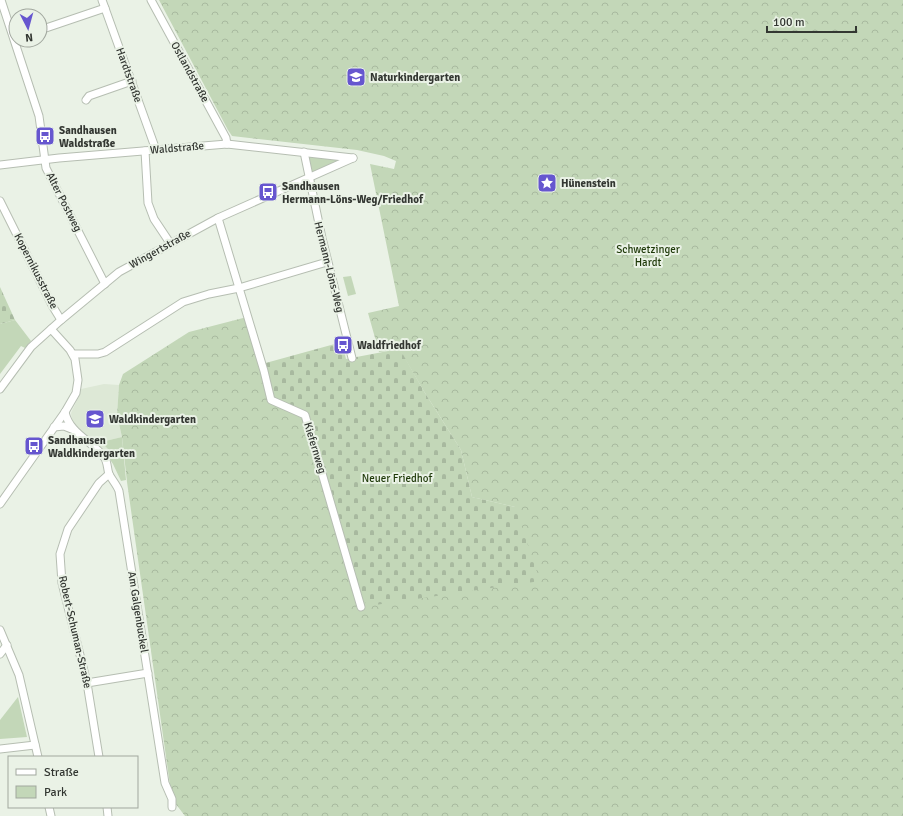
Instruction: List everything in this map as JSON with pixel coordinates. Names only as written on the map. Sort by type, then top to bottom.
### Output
[{"type":"street","name":"Alter Postweg","points":[[1,0],[8,20]]},
{"type":"street","name":"Hardtstraße","points":[[102,0],[156,150]]},
{"type":"street","name":"Ostlandstraße","points":[[151,0],[226,138],[227,144]]},
{"type":"street","points":[[48,27],[106,8]]},
{"type":"street","name":"Alter Postweg","points":[[18,48],[39,116],[46,168],[105,284]]},
{"type":"street","points":[[86,100],[89,96],[132,81]]},
{"type":"street","name":"Waldstraße","points":[[0,165],[227,144],[353,158]]},
{"type":"street","points":[[145,151],[148,203],[150,211],[170,243]]},
{"type":"street","name":"Hermann-Löns-Weg","points":[[304,152],[308,178],[352,358]]},
{"type":"street","name":"Wingertstraße","points":[[0,389],[32,347],[61,320],[119,272],[218,218],[353,158]]},
{"type":"street","name":"Kopernikusstraße","points":[[0,201],[61,320]]},
{"type":"street","name":"Kiefernweg","points":[[218,218],[264,371],[271,400],[305,414],[361,607]]},
{"type":"street","points":[[73,354],[98,354],[105,352],[182,302],[209,294],[239,288],[328,262]]},
{"type":"street","points":[[0,504],[74,398],[77,387],[77,373],[73,354],[51,329]]},
{"type":"street","name":"Am Galgenbuckel","points":[[65,412],[68,421],[76,431],[105,458],[109,474],[119,491],[165,783],[172,799],[172,807]]},
{"type":"street","name":"Am Galgenbuckel","points":[[54,427],[64,426],[76,431]]},
{"type":"street","name":"Robert-Schuman-Straße","points":[[99,756],[87,683],[62,583],[60,554],[68,529],[100,484],[109,474]]},
{"type":"street","points":[[0,630],[16,665],[38,756]]},
{"type":"street","points":[[0,654],[7,645]]},
{"type":"street","points":[[87,683],[148,673]]},
{"type":"street","points":[[0,748],[35,745]]},
{"type":"shaded area","name":"Waldkindergarten","points":[[104,384],[119,385],[117,415],[122,437],[101,442],[108,449],[105,452],[72,421],[71,413],[81,389]]},
{"type":"green space","name":"Schwetzinger Hardt","points":[[159,0],[903,0],[903,816],[185,816],[172,799],[127,482],[122,437],[117,415],[119,385],[123,374],[189,332],[247,317],[269,389],[305,414],[360,596],[515,507],[472,497],[461,450],[401,352],[379,352],[368,313],[399,306],[370,164],[394,169],[396,161],[384,156],[357,150],[232,136]]},
{"type":"green space","points":[[311,156],[344,160],[313,172],[308,159]]},
{"type":"green space","points":[[351,276],[356,294],[348,296],[343,277]]},
{"type":"green space","points":[[0,287],[15,320],[0,324]]},
{"type":"green space","points":[[15,320],[31,341],[25,348],[21,346],[0,374],[0,324]]},
{"type":"green space","name":"Neuer Friedhof","points":[[342,342],[346,359],[388,351],[401,351],[425,393],[461,450],[472,497],[515,507],[540,581],[368,606],[360,596],[305,414],[272,399],[262,364]]},
{"type":"green space","points":[[122,437],[126,480],[121,481],[113,464],[105,452],[108,449],[101,442]]},
{"type":"green space","points":[[18,697],[27,737],[0,739],[0,720]]},
{"type":"place","name":"Naturkindergarten","points":[[356,77]]},
{"type":"place","name":"Sandhausen Waldstraße","points":[[45,136]]},
{"type":"place","name":"Hünenstein","points":[[547,183]]},
{"type":"place","name":"Sandhausen Hermann-Löns-Weg/Friedhof","points":[[268,192]]},
{"type":"place","name":"Waldfriedhof","points":[[343,345]]},
{"type":"place","name":"Waldkindergarten","points":[[95,419]]},
{"type":"place","name":"Sandhausen Waldkindergarten","points":[[34,446]]}]
